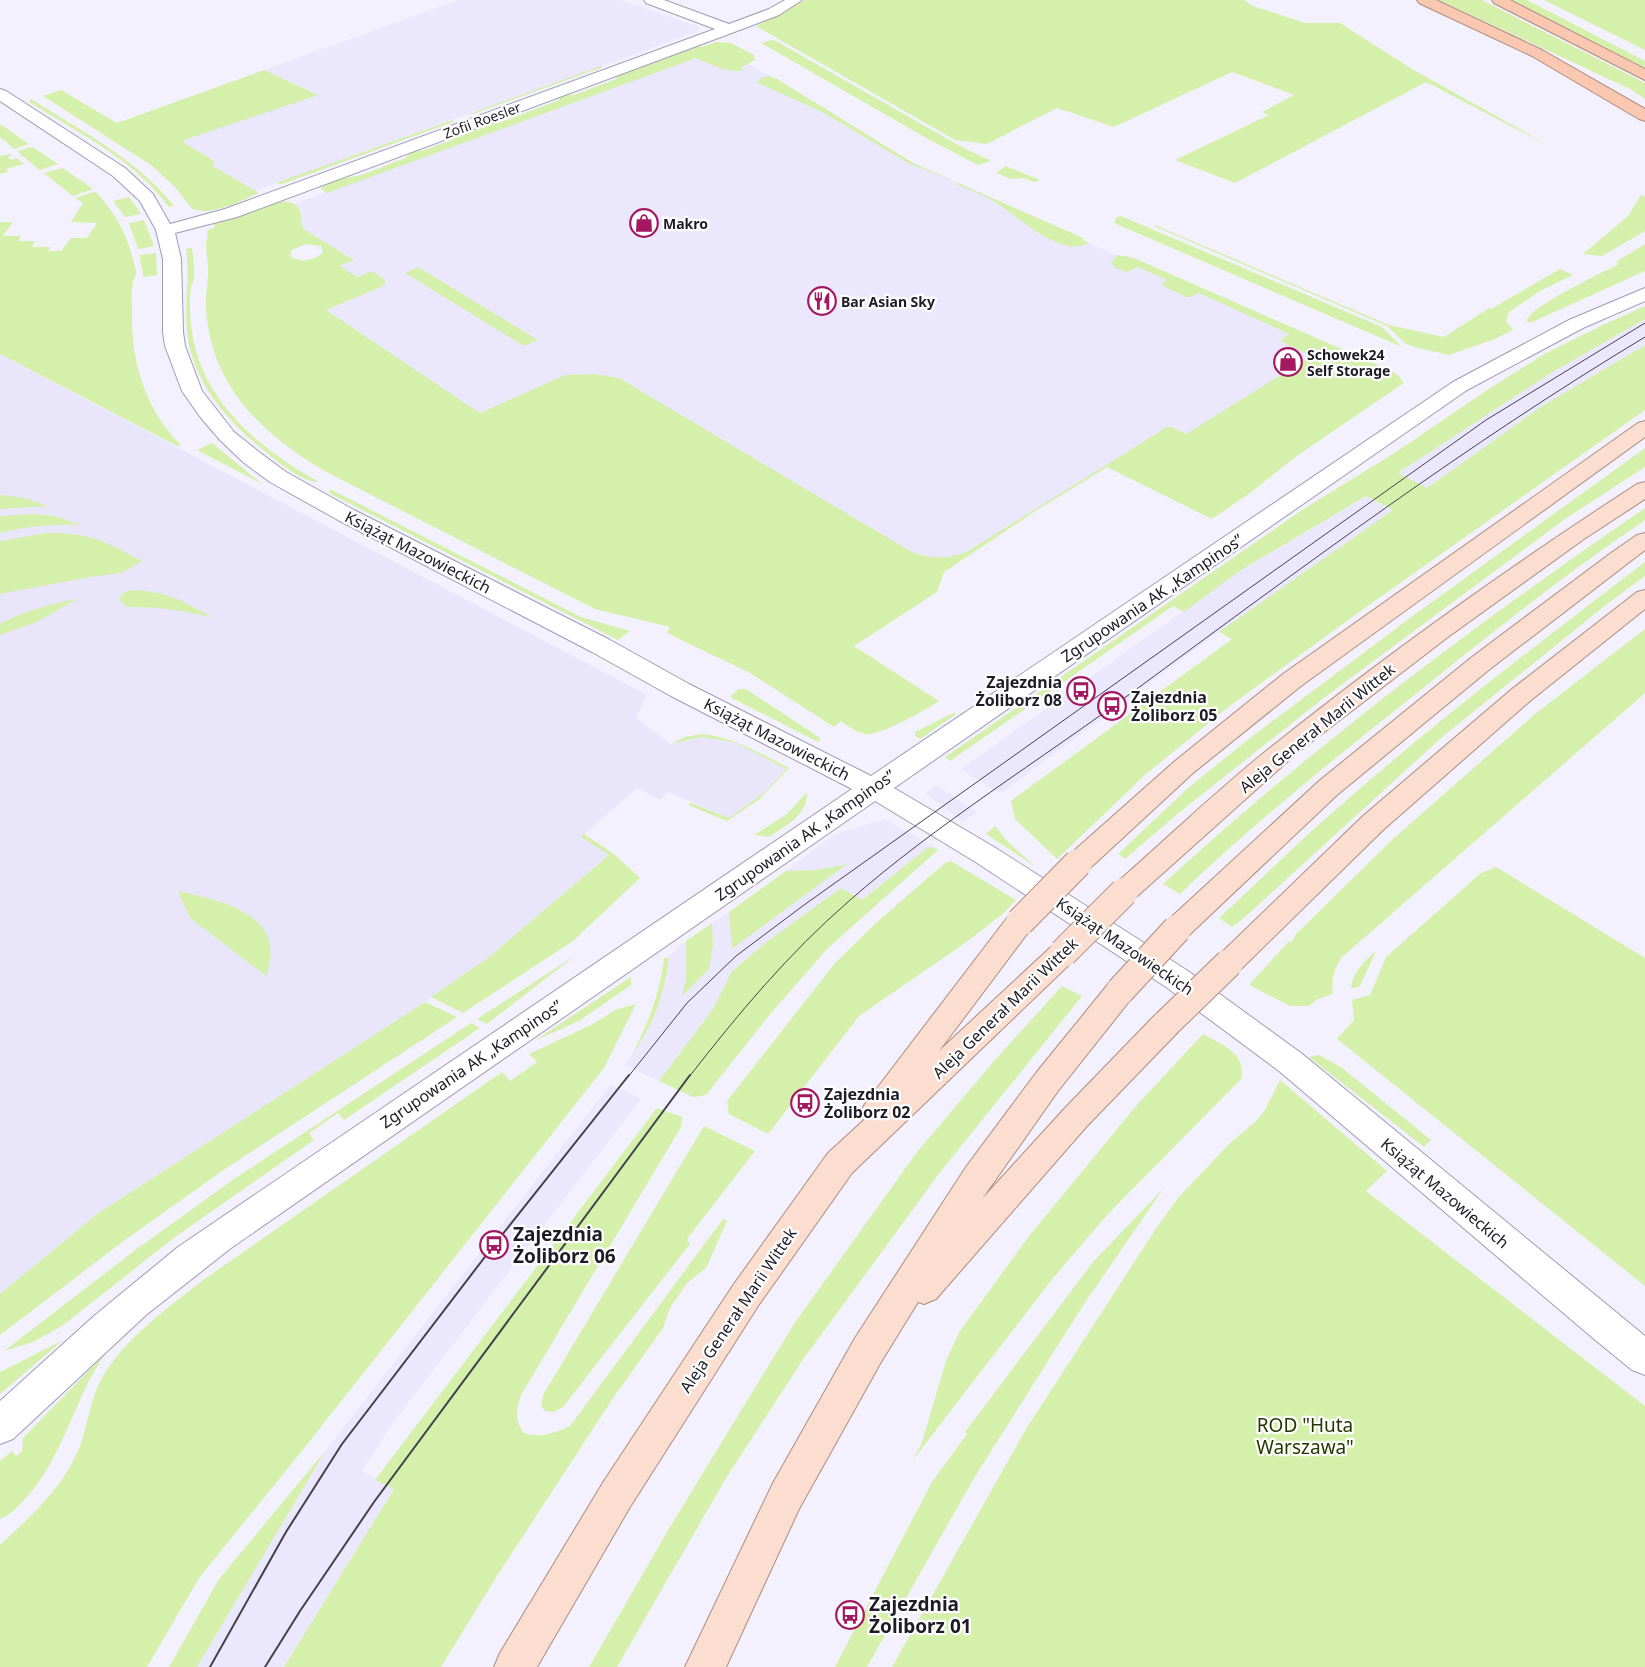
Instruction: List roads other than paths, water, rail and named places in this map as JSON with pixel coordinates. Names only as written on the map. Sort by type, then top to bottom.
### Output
[{"type":"highway","points":[[1424,0],[1541,55],[1645,116]]},
{"type":"highway","points":[[1499,0],[1645,75]]},
{"type":"main road","points":[[840,1163],[930,1038],[1020,922],[1078,863],[1184,767],[1292,680],[1645,427]]},
{"type":"main road","name":"Aleja Generał Marii Wittek","points":[[514,1667],[617,1494],[746,1295],[840,1163],[1063,953],[1124,892],[1288,747],[1439,632],[1576,534],[1645,489]]},
{"type":"main road","points":[[705,1667],[786,1496],[868,1350],[978,1177],[1047,1082],[1120,991],[1177,929],[1328,788],[1481,663],[1645,540]]},
{"type":"main road","points":[[868,1350],[1076,1117],[1166,1024],[1373,823],[1521,695],[1645,597]]},
{"type":"street","points":[[651,0],[730,28]]},
{"type":"street","name":"Zofii Roesler","points":[[165,230],[195,224],[231,213],[774,12],[795,0]]},
{"type":"street","name":"Książąt Mazowieckich","points":[[0,94],[119,172],[147,198],[165,230],[172,259],[173,332],[182,369],[192,391],[208,414],[227,436],[250,457],[278,477],[346,515],[601,646],[680,690],[873,788],[984,854],[1168,973],[1272,1049],[1645,1358]]},
{"type":"street","name":"Zgrupowania AK „Kampinos”","points":[[0,1426],[112,1321],[198,1251],[1460,386],[1560,332],[1645,294]]},
{"type":"tram line","points":[[628,1077],[687,1003],[736,956],[804,905],[1486,420],[1645,323]]},
{"type":"tram line","points":[[689,1077],[745,1007],[785,963],[827,921],[883,872],[953,819],[1098,717],[1385,508],[1514,420],[1645,337]]},
{"type":"tram line","points":[[210,1667],[286,1532],[342,1444],[494,1245],[629,1075]]},
{"type":"tram line","points":[[265,1667],[300,1611],[374,1502],[690,1075]]},
{"type":"place","name":"Makro","points":[[644,223]]},
{"type":"place","name":"Bar Asian Sky","points":[[822,301]]},
{"type":"place","name":"Schowek24 Self Storage","points":[[1288,362]]},
{"type":"place","name":"Zajezdnia Żoliborz 08","points":[[1081,691]]},
{"type":"place","name":"Zajezdnia Żoliborz 05","points":[[1112,706]]},
{"type":"place","name":"Zajezdnia Żoliborz 02","points":[[805,1103]]},
{"type":"place","name":"Zajezdnia Żoliborz 06","points":[[494,1245]]},
{"type":"place","name":"Zajezdnia Żoliborz 01","points":[[850,1615]]},
{"type":"park label","name":"ROD \"Huta Warszawa\"","points":[[1305,1436]]}]
